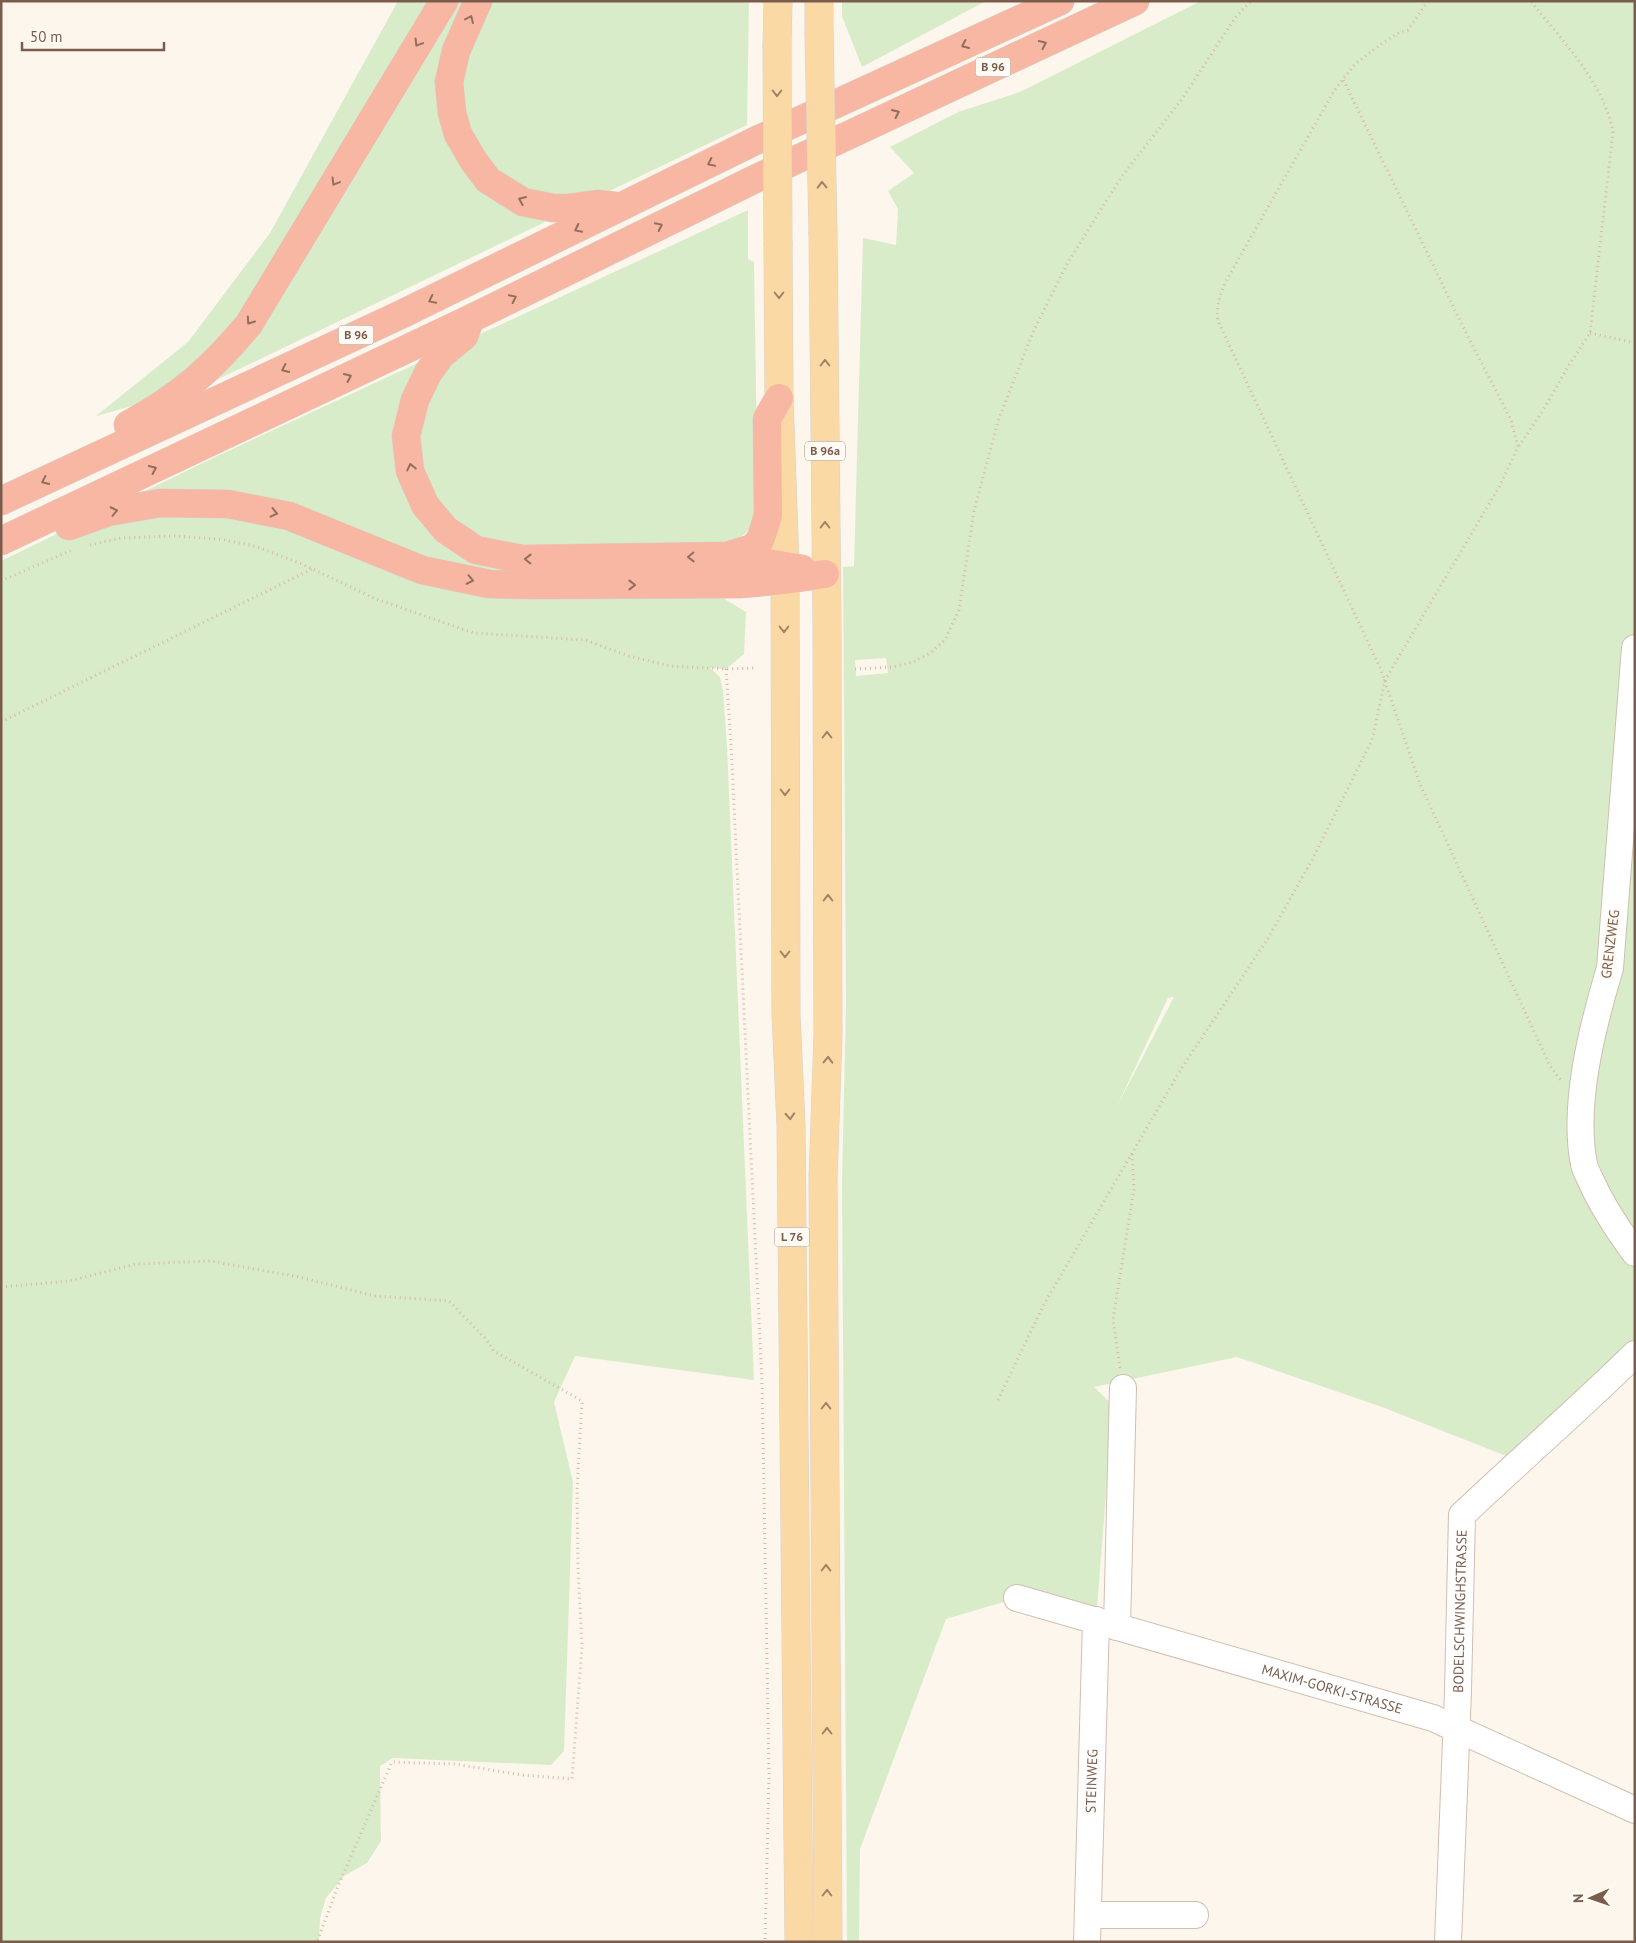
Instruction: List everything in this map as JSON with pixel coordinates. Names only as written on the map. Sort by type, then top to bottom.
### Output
[{"type":"highway","points":[[90,460],[112,435],[186,389],[208,370],[249,324],[444,1]]},
{"type":"highway","points":[[478,1],[456,51],[449,82],[452,113],[458,134],[473,160],[488,180],[523,202],[552,208],[597,204],[622,207]]},
{"type":"highway","name":"B 96","points":[[1,501],[391,319],[755,141],[1060,1]]},
{"type":"highway","name":"B 96","points":[[1,541],[470,320],[762,176],[1135,1]]},
{"type":"highway","points":[[470,320],[464,336],[441,355],[428,373],[415,400],[406,436],[410,471],[425,505],[446,530],[476,550],[522,559],[727,556],[753,548],[760,540],[768,516],[767,419],[779,398]]},
{"type":"highway","points":[[1,549],[108,512],[160,503],[194,502],[228,504],[289,516],[422,570],[489,584],[740,584],[784,573]]},
{"type":"highway","points":[[727,556],[784,573],[825,574]]},
{"type":"main road","points":[[778,1],[779,398],[784,573]]},
{"type":"main road","name":"B 96a","points":[[819,1],[825,327],[825,574]]},
{"type":"main road","name":"L 76","points":[[784,573],[786,1014],[791,1125],[799,1942]]},
{"type":"main road","name":"L 76","points":[[825,574],[827,634],[828,1034],[823,1179],[828,1942]]},
{"type":"street","name":"GRENZWEG","points":[[1635,648],[1610,968],[1598,1008],[1584,1090],[1580,1129],[1584,1165],[1602,1207],[1635,1253]]},
{"type":"street","points":[[1610,968],[1635,907]]},
{"type":"street","name":"BODELSCHWINGHSTRASSE","points":[[1448,1942],[1462,1515],[1519,1461],[1586,1403],[1635,1354]]},
{"type":"street","name":"STEINWEG","points":[[1087,1942],[1122,1388]]},
{"type":"street","name":"MAXIM-GORKI-STRASSE","points":[[1017,1598],[1432,1718],[1635,1810]]},
{"type":"street","points":[[1088,1915],[1195,1915]]},
{"type":"path","points":[[855,669],[893,667],[912,662],[930,653],[945,640],[959,610],[974,511],[998,421],[1033,332],[1068,262],[1122,176],[1182,100],[1235,18],[1252,1]]},
{"type":"path","points":[[1428,1],[1408,30],[1400,32],[1355,64],[1334,91],[1226,281],[1216,310],[1218,321],[1384,680],[1420,784],[1550,1066],[1562,1082],[1576,1089],[1584,1090]]},
{"type":"path","points":[[998,1400],[1043,1306],[1181,1069],[1267,940],[1312,860],[1372,740],[1384,680],[1499,487],[1518,447],[1542,412],[1590,333],[1613,132],[1610,115],[1589,76],[1531,1]]},
{"type":"path","points":[[1343,80],[1462,325],[1511,420],[1518,447]]},
{"type":"path","points":[[1590,333],[1635,343]]},
{"type":"path","points":[[84,546],[121,538],[174,536],[218,539],[255,546],[312,569],[376,599],[474,633],[585,640],[629,656],[670,666],[726,669],[754,668]]},
{"type":"path","points":[[1,580],[75,548]]},
{"type":"path","points":[[1,722],[312,569]]},
{"type":"path","points":[[726,669],[732,745],[762,1381],[769,1774],[765,1942]]},
{"type":"path","points":[[1122,1388],[1113,1320],[1134,1189],[1132,1153]]},
{"type":"path","points":[[1,1287],[69,1281],[136,1264],[211,1261],[299,1277],[375,1296],[449,1300],[494,1351],[582,1401],[577,1490],[582,1646],[572,1780],[522,1775],[455,1764],[392,1762],[338,1886],[317,1942]]},
{"type":"green space","points":[[398,1],[749,1],[747,125],[206,385],[96,416],[188,342],[270,233]]},
{"type":"green space","points":[[842,1],[986,1],[862,67],[842,16]]},
{"type":"green space","points":[[1201,1],[1635,1],[1635,1354],[1519,1461],[1382,1407],[1237,1357],[1094,1387],[1113,1405],[1096,1620],[1017,1598],[946,1619],[860,1849],[859,1942],[847,1942],[842,1182],[846,1004],[843,567],[854,566],[863,238],[896,245],[898,209],[888,191],[914,173],[890,147],[958,112],[1020,92]],"holes":[[[886,658],[888,673],[856,676],[855,660]],[[1174,997],[1117,1106],[1168,998]]]},
{"type":"green space","points":[[748,210],[748,259],[754,262],[758,513],[744,535],[721,546],[723,598],[746,612],[744,654],[726,669],[710,668],[720,677],[723,691],[727,745],[754,1380],[575,1356],[554,1402],[573,1482],[564,1751],[551,1765],[393,1758],[380,1766],[381,1841],[367,1863],[344,1876],[326,1898],[320,1918],[319,1942],[1,1942],[1,561],[211,459]]}]
